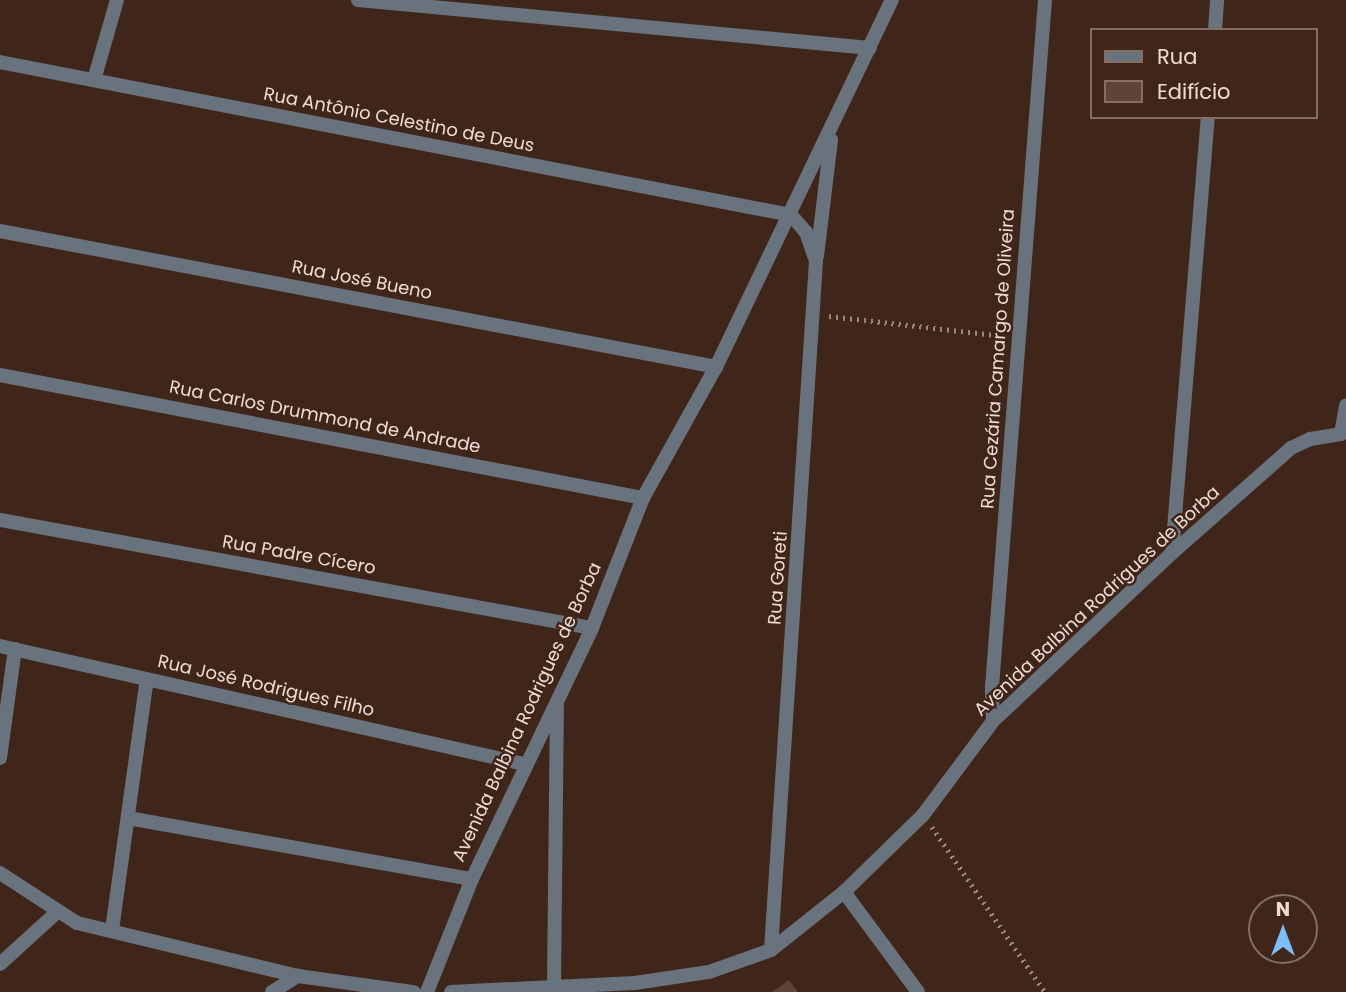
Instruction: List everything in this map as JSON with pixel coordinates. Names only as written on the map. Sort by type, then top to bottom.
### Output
[{"type":"street","points":[[94,80],[117,0]]},
{"type":"street","points":[[358,0],[870,48]]},
{"type":"street","name":"Avenida Balbina Rodrigues de Borba","points":[[426,992],[472,879],[524,764],[592,628],[643,498],[716,367],[792,215],[892,0]]},
{"type":"street","name":"Rua Cezária Camargo de Oliveira","points":[[993,721],[1018,338],[1045,0]]},
{"type":"street","points":[[1215,28],[1217,0]]},
{"type":"street","name":"Rua Antônio Celestino de Deus","points":[[0,62],[792,215]]},
{"type":"street","points":[[1172,553],[1208,119]]},
{"type":"street","points":[[816,261],[832,128]]},
{"type":"street","name":"Rua Goreti","points":[[771,950],[816,261],[806,232],[792,215]]},
{"type":"street","name":"Rua José Bueno","points":[[0,231],[716,367]]},
{"type":"street","name":"Rua Carlos Drummond de Andrade","points":[[0,375],[643,498]]},
{"type":"street","points":[[1343,435],[1346,405]]},
{"type":"street","name":"Avenida Balbina Rodrigues de Borba","points":[[451,992],[635,983],[709,972],[771,950],[844,892],[923,815],[993,721],[1172,553],[1291,448],[1310,439],[1343,435]]},
{"type":"street","name":"Rua Padre Cícero","points":[[0,520],[592,628]]},
{"type":"street","points":[[0,758],[7,647]]},
{"type":"street","name":"Rua José Rodrigues Filho","points":[[7,647],[524,764]]},
{"type":"street","points":[[112,930],[147,679]]},
{"type":"street","points":[[554,985],[557,700]]},
{"type":"street","points":[[128,818],[472,879]]},
{"type":"street","points":[[0,873],[56,913],[112,930],[298,976],[414,992]]},
{"type":"street","points":[[844,892],[918,992]]},
{"type":"street","points":[[0,964],[56,913]]},
{"type":"street","points":[[272,992],[298,976]]},
{"type":"path","points":[[814,314],[1018,338]]},
{"type":"path","points":[[923,815],[1045,992]]},
{"type":"building","points":[[789,980],[798,992],[772,992]]}]
